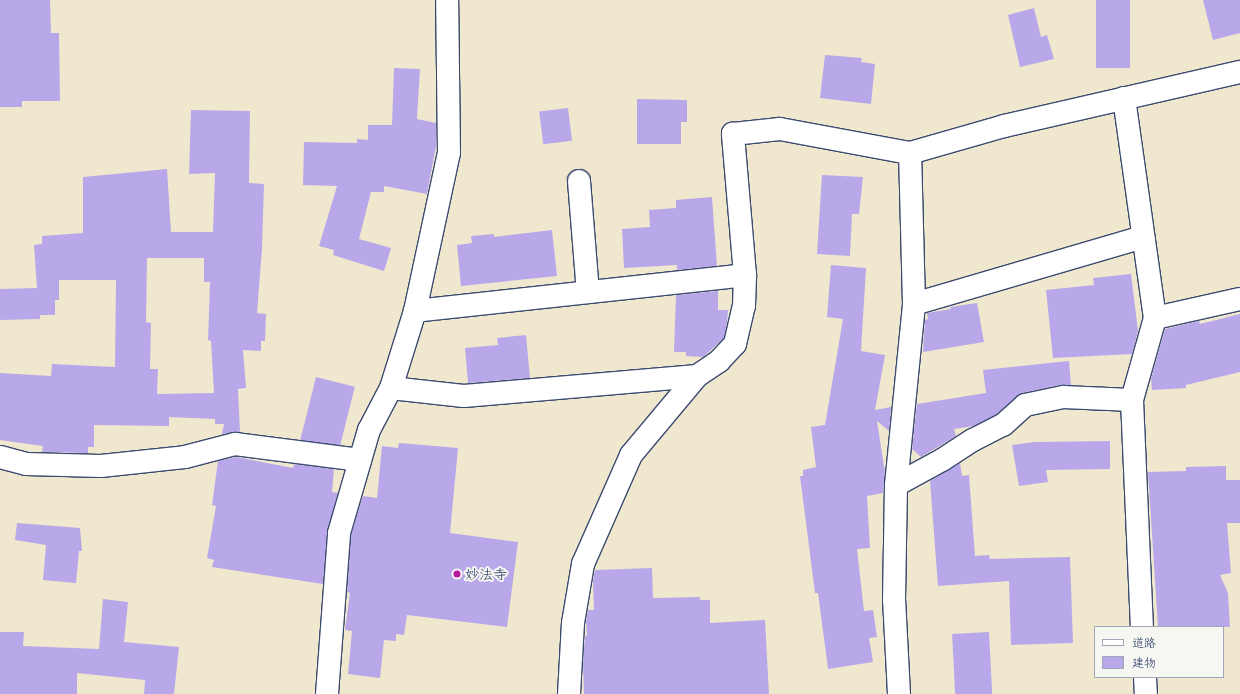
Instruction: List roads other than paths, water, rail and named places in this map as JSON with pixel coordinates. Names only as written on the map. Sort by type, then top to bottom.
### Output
[{"type":"street","points":[[327,694],[339,533],[369,430],[391,388],[415,311],[448,153],[447,0]]},
{"type":"street","points":[[569,694],[573,623],[583,564],[631,454],[697,376],[719,361],[735,344],[744,306],[745,275],[733,134],[780,129],[910,153],[1004,126],[1240,72]]},
{"type":"street","points":[[1124,98],[1154,318],[1132,400],[1142,626]]},
{"type":"street","points":[[899,694],[894,600],[896,485],[914,304],[910,153]]},
{"type":"street","points":[[579,181],[588,292]]},
{"type":"street","points":[[914,304],[1143,237]]},
{"type":"street","points":[[415,311],[745,275]]},
{"type":"street","points":[[1154,318],[1240,299]]},
{"type":"street","points":[[391,388],[464,396],[697,376]]},
{"type":"street","points":[[896,485],[942,460],[973,440],[1003,425],[1025,405],[1063,397],[1132,400]]},
{"type":"street","points":[[0,457],[26,464],[101,466],[185,457],[235,444],[360,460]]},
{"type":"street","points":[[1145,678],[1146,694]]},
{"type":"place","name":"妙法寺","points":[[457,574]]}]
